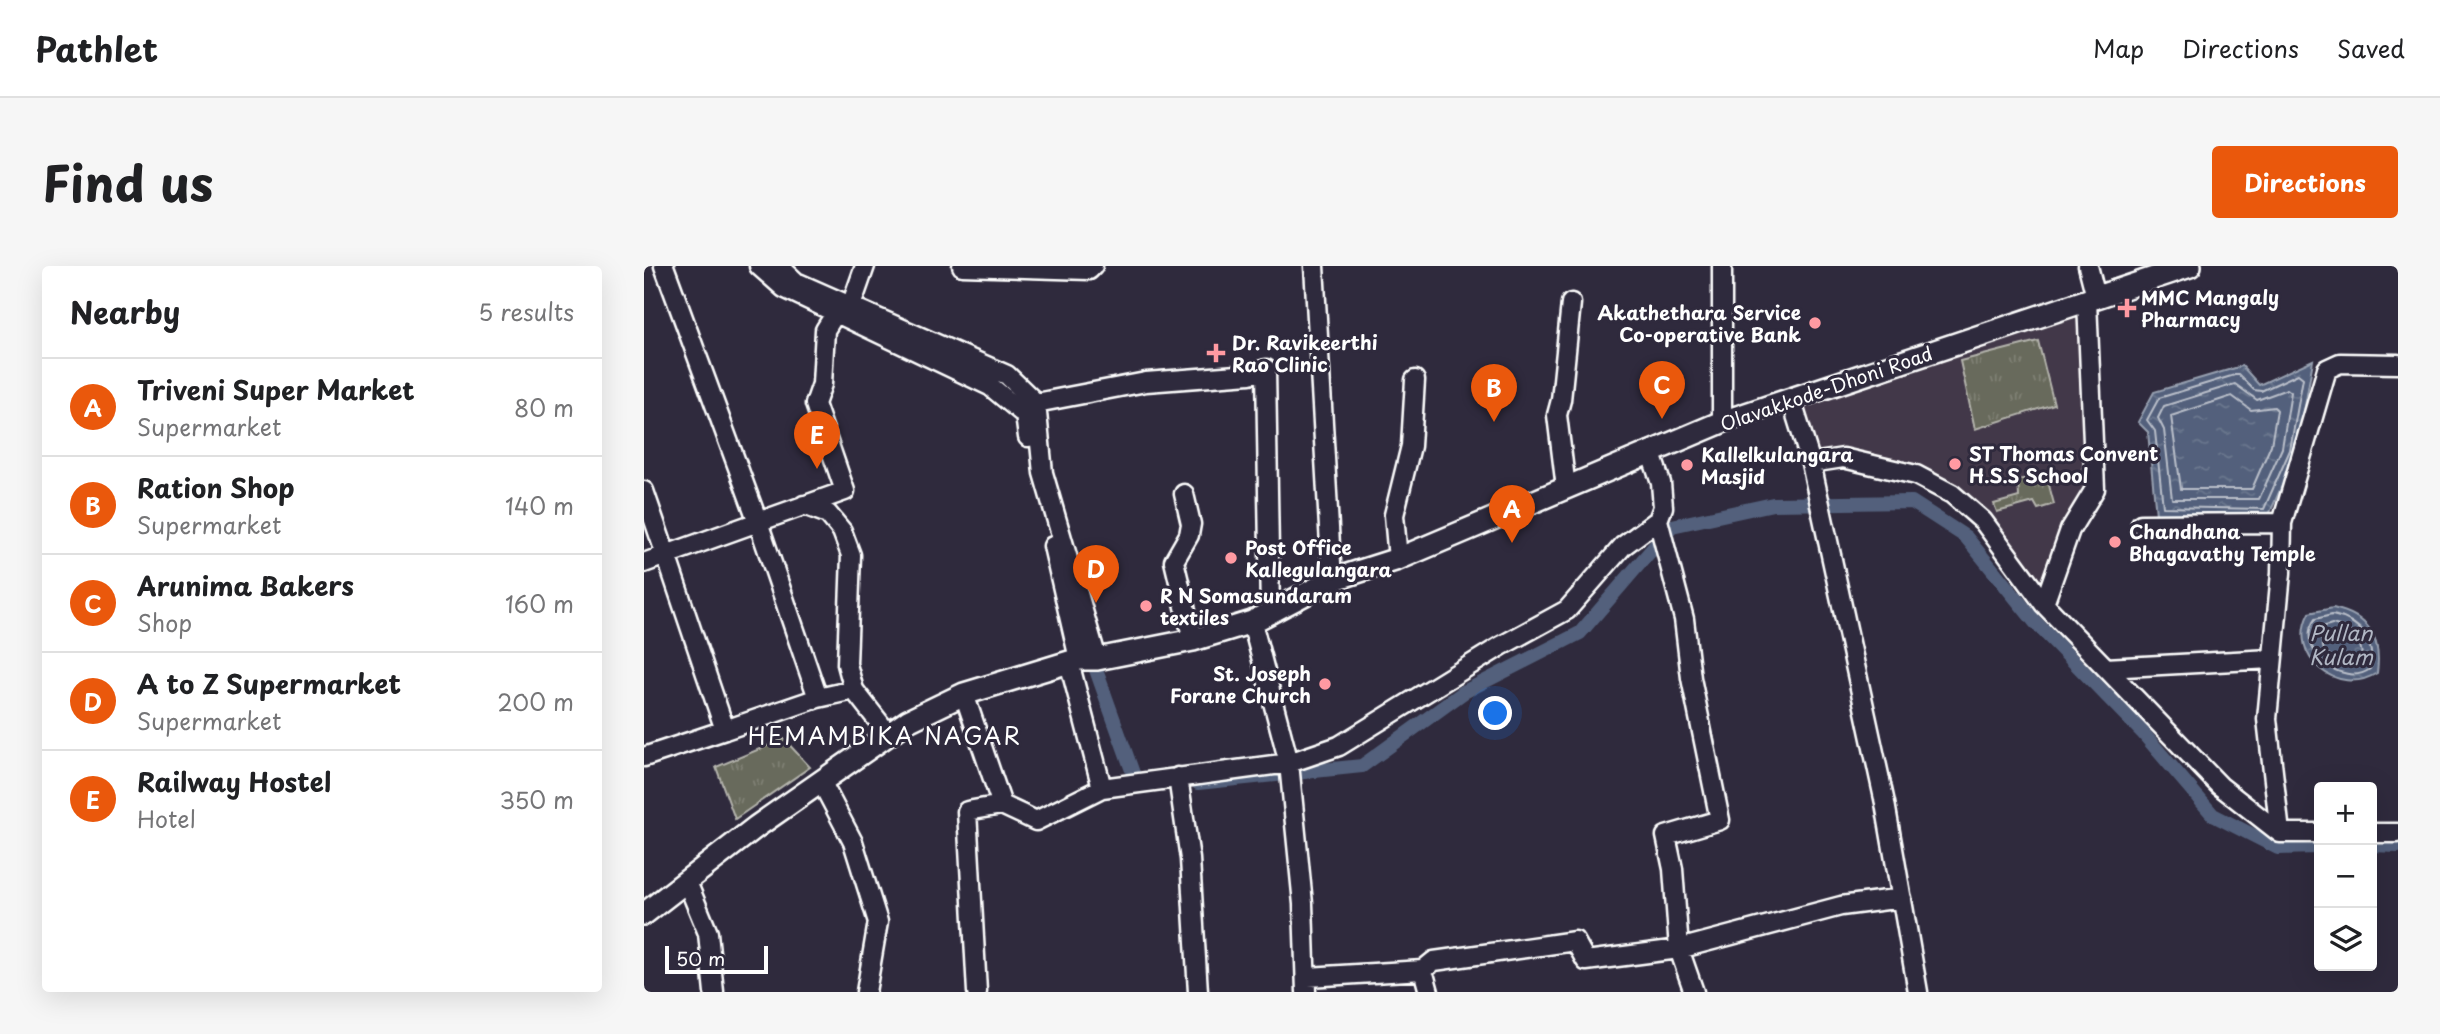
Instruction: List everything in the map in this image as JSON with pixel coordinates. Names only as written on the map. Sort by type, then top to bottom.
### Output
[{"type":"main road","name":"Olavakkode-Dhoni Road","points":[[644,914],[757,827],[908,721],[964,694],[1082,660],[1193,640],[1261,618],[1332,580],[1398,559],[1723,422],[2190,266]]},
{"type":"street","points":[[664,266],[758,522],[818,698]]},
{"type":"street","points":[[759,266],[784,288],[990,386],[1026,415],[1036,489],[1082,660]]},
{"type":"street","points":[[779,266],[796,282],[1007,375],[1036,403],[1043,473],[1082,660],[1104,788]]},
{"type":"street","points":[[851,306],[865,266]]},
{"type":"street","points":[[962,266],[1089,270],[1093,266]]},
{"type":"street","points":[[1314,266],[1332,580]]},
{"type":"street","points":[[1722,266],[1723,422]]},
{"type":"street","points":[[2044,604],[2070,530],[2095,489],[2092,299],[2088,266]]},
{"type":"street","points":[[1566,488],[1557,415],[1561,400],[1571,303]]},
{"type":"street","points":[[644,563],[845,491],[815,404],[822,384],[825,330],[835,314]]},
{"type":"street","points":[[2280,833],[2267,719],[2281,573],[2282,523],[2327,369],[2340,363],[2398,364]]},
{"type":"street","points":[[1036,403],[1146,382],[1250,373],[1266,369],[1261,618],[1289,763],[1307,984],[1423,970],[1434,961],[1575,941],[1586,961],[1679,949],[1841,906],[1902,898]]},
{"type":"street","points":[[1398,559],[1394,515],[1411,446],[1415,380]]},
{"type":"street","points":[[1791,399],[1811,463],[1885,803],[1918,992]]},
{"type":"street","points":[[978,992],[967,811],[1002,805],[1036,821],[1104,788],[1289,763],[1339,746],[1501,646],[1567,610],[1623,546],[1658,520],[1663,507],[1661,483],[1650,451]]},
{"type":"street","points":[[1811,463],[1843,458],[1916,475],[1952,494],[1983,521],[2044,604],[2220,786],[2280,833],[2314,833]]},
{"type":"street","points":[[644,491],[725,730]]},
{"type":"street","points":[[1184,494],[1191,524],[1189,535],[1174,561],[1193,640]]},
{"type":"street","points":[[804,505],[828,514],[842,531],[850,555],[848,664],[854,690],[889,735]]},
{"type":"street","points":[[1658,520],[1668,548],[1720,820],[1666,836],[1673,869],[1679,949],[1694,992]]},
{"type":"street","points":[[2141,524],[2282,523]]},
{"type":"street","points":[[2106,668],[2271,659]]},
{"type":"street","points":[[644,757],[818,698],[854,690]]},
{"type":"street","points":[[964,694],[1002,805]]},
{"type":"street","points":[[1172,778],[1190,859],[1198,992]]},
{"type":"street","points":[[822,783],[853,842],[878,922],[866,992]]},
{"type":"street","points":[[2377,833],[2398,832]]},
{"type":"street","points":[[687,882],[708,933],[714,992]]},
{"type":"street","points":[[1423,970],[1429,992]]},
{"type":"shaded area","points":[[2087,301],[2095,489],[2044,604],[1983,521],[1916,475],[1811,463],[1791,399]]},
{"type":"green space","points":[[2038,341],[2054,404],[1975,429],[1960,361]]},
{"type":"green space","points":[[2046,474],[2054,504],[2038,509],[2034,502],[1997,512],[1994,504],[2019,497],[2018,480]]},
{"type":"green space","points":[[784,739],[810,767],[735,819],[716,767]]},
{"type":"water","points":[[2313,360],[2297,452],[2268,517],[2156,515],[2148,432],[2138,422],[2154,392],[2242,366],[2259,385]]},
{"type":"water","name":"Pullan Kulam","points":[[2333,608],[2355,616],[2370,630],[2377,648],[2377,673],[2362,679],[2347,680],[2332,676],[2310,657],[2304,644],[2304,629],[2309,613]]},
{"type":"waterway","points":[[1198,783],[1362,766],[1464,692],[1580,633],[1672,526],[1773,504],[1912,502],[1966,537],[2035,622],[2142,732],[2213,815],[2278,848],[2314,847]]},
{"type":"waterway","points":[[1096,670],[1138,787],[1142,787]]},
{"type":"waterway","points":[[2377,845],[2398,846]]},
{"type":"place","name":"MMC Mangaly Pharmacy","points":[[2127,308]]},
{"type":"place","name":"Akathethara Service Co-operative Bank","points":[[1815,323]]},
{"type":"place","name":"Dr. Ravikeerthi Rao Clinic","points":[[1216,353]]},
{"type":"place","name":"Arunima Bakers","points":[[1662,419]]},
{"type":"place","name":"Ration Shop","points":[[1494,422]]},
{"type":"place","name":"ST Thomas Convent H.S.S School","points":[[1955,464]]},
{"type":"place","name":"Kallelkulangara Masjid","points":[[1687,465]]},
{"type":"place","name":"Railway Hostel","points":[[817,469]]},
{"type":"place","name":"Chandhana Bhagavathy Temple","points":[[2115,542]]},
{"type":"place","name":"Triveni Super Market","points":[[1512,543]]},
{"type":"place","name":"Post Office Kallegulangara","points":[[1231,558]]},
{"type":"place","name":"A to Z Supermarket","points":[[1096,603]]},
{"type":"place","name":"R N Somasundaram textiles","points":[[1146,606]]},
{"type":"place","name":"St. Joseph Forane Church","points":[[1325,684]]},
{"type":"district","name":"HEMAMBIKA NAGAR","points":[[885,735]]}]
